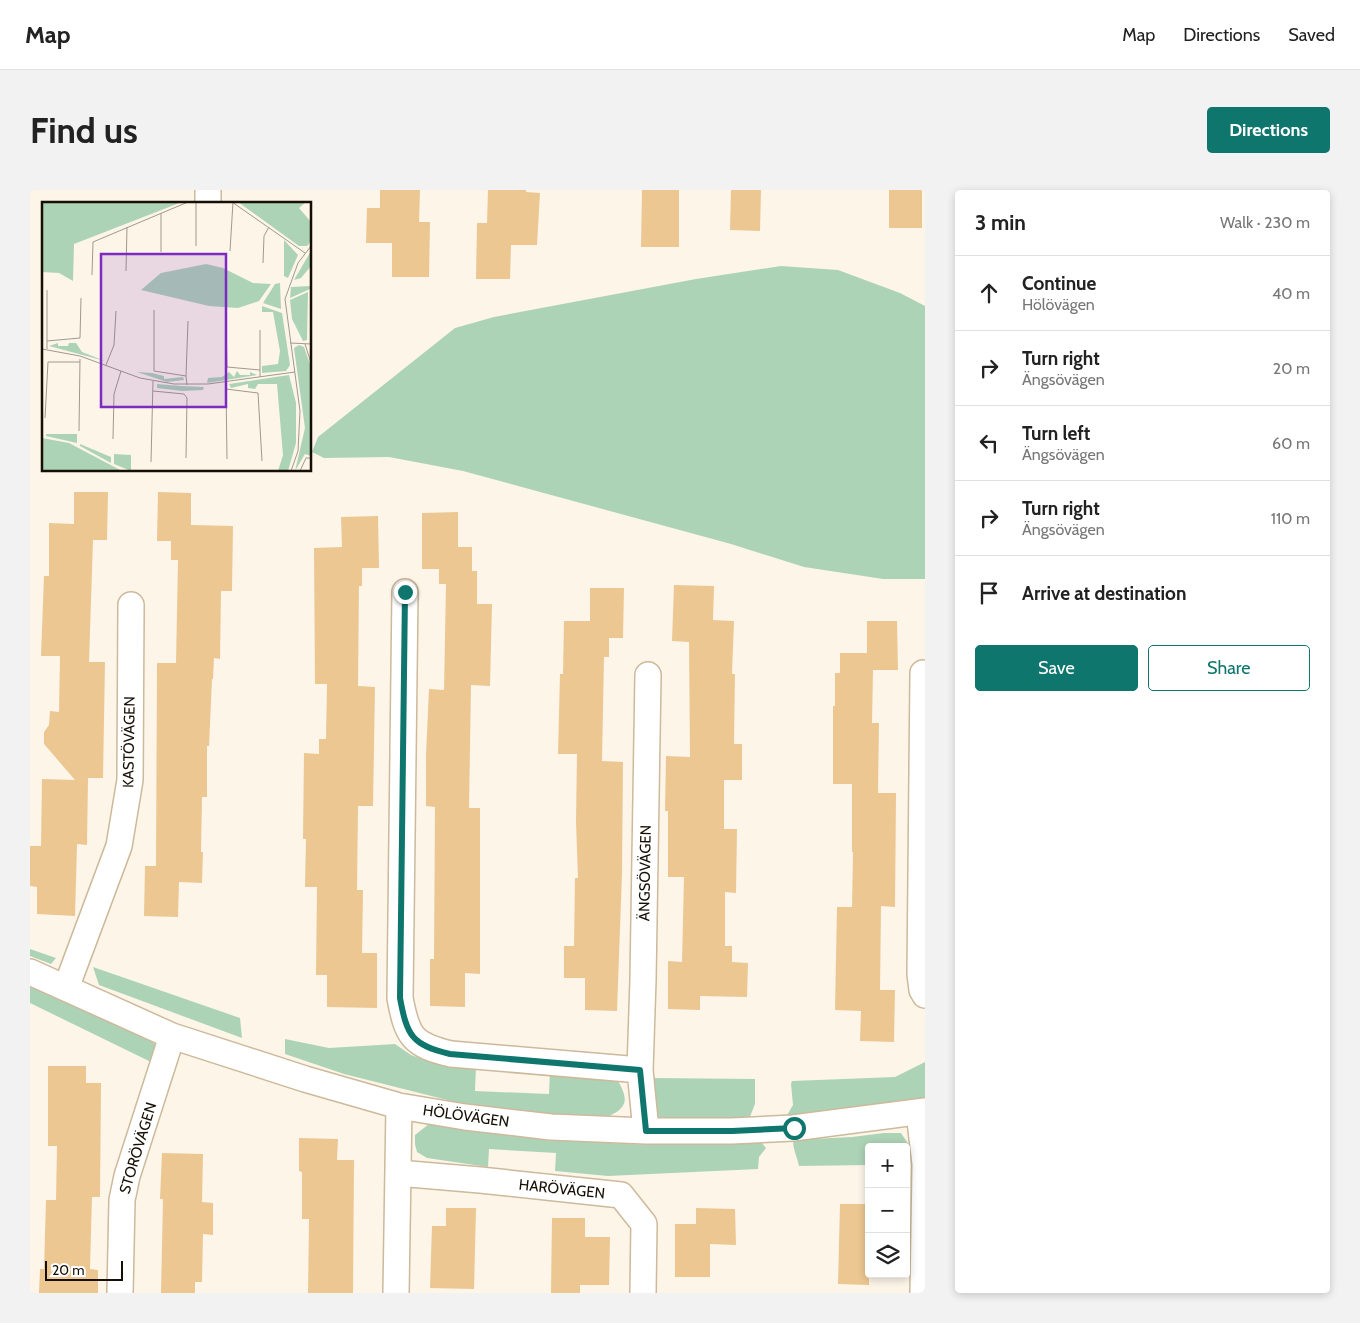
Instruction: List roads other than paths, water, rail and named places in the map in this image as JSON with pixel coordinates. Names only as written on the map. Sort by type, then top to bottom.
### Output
[{"type":"street","points":[[405,592],[400,998],[409,1032],[419,1043],[431,1050],[450,1054],[640,1070]]},
{"type":"street","name":"KASTÖVÄGEN","points":[[66,988],[121,837],[130,780],[131,605]]},
{"type":"street","points":[[923,673],[920,974],[922,990],[925,995]]},
{"type":"street","name":"ÄNGSÖVÄGEN","points":[[646,1131],[640,1070],[648,675]]},
{"type":"street","name":"HÖLÖVÄGEN","points":[[30,972],[172,1036],[305,1079],[399,1106],[465,1117],[552,1127],[646,1131],[732,1131],[794,1128],[922,1112]]},
{"type":"street","name":"STORÖVÄGEN","points":[[120,1293],[122,1200],[127,1176],[172,1036]]},
{"type":"street","points":[[396,1293],[399,1106]]},
{"type":"street","points":[[922,1112],[925,1165],[923,1293]]},
{"type":"street","name":"HARÖVÄGEN","points":[[398,1173],[621,1195],[644,1224],[644,1293]]}]
